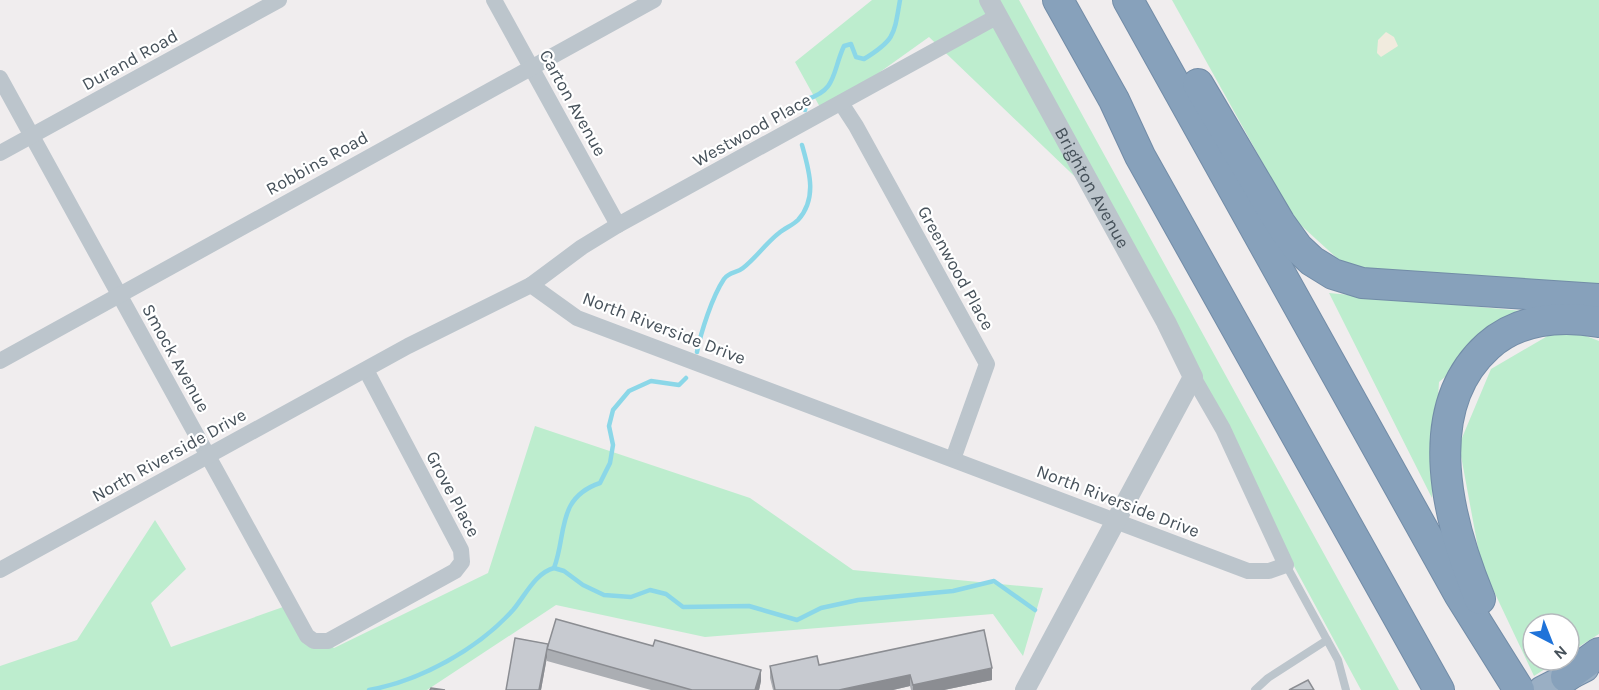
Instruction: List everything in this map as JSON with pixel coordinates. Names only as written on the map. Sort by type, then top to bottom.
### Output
[{"type":"highway","points":[[1058,0],[1114,100],[1140,156],[1439,690]]},
{"type":"highway","points":[[1128,0],[1459,594],[1511,677]]},
{"type":"highway","points":[[1148,0],[1280,223],[1298,248],[1322,269],[1362,283],[1599,299]]},
{"type":"highway","points":[[1511,677],[1466,565],[1450,500],[1446,443],[1455,395],[1464,375],[1479,354],[1495,340],[1515,328],[1558,319],[1599,322]]},
{"type":"highway","points":[[1554,684],[1599,653]]},
{"type":"highway","points":[[1554,684],[1599,660]]},
{"type":"street","name":"Durand Road","points":[[0,153],[279,0]]},
{"type":"street","name":"Carton Avenue","points":[[494,0],[618,225]]},
{"type":"street","name":"Robbins Road","points":[[0,361],[654,0]]},
{"type":"street","name":"Westwood Place","points":[[531,285],[582,247],[618,225],[841,104],[993,8]]},
{"type":"street","name":"Brighton Avenue","points":[[993,8],[1228,439],[1286,565]]},
{"type":"street","name":"Smock Avenue","points":[[0,78],[307,636],[314,642],[328,641]]},
{"type":"street","name":"Greenwood Place","points":[[841,104],[856,126],[987,364],[953,459]]},
{"type":"street","name":"North Riverside Drive","points":[[0,570],[366,370],[531,285],[578,318],[1248,571],[1269,571],[1286,565]]},
{"type":"street","name":"Grove Place","points":[[328,641],[455,571],[463,555],[366,370]]},
{"type":"street","points":[[1025,690],[1193,377]]},
{"type":"lane","points":[[1286,565],[1338,660],[1346,690]]},
{"type":"lane","points":[[1255,690],[1268,678],[1328,640]]},
{"type":"green space","points":[[872,0],[1019,0],[1399,690],[1361,690],[1092,193],[929,37],[845,97],[821,109],[795,62]]},
{"type":"green space","points":[[1172,0],[1599,0],[1599,288],[1350,270],[1294,219]]},
{"type":"green space","points":[[1329,293],[1523,311],[1439,382],[1432,498]]},
{"type":"green space","points":[[1563,327],[1599,341],[1599,634],[1581,645],[1581,612],[1521,612],[1521,649],[1481,564],[1459,445],[1491,369]]},
{"type":"green space","points":[[535,426],[750,498],[853,570],[1043,588],[1023,656],[993,614],[705,637],[556,605],[427,690],[0,690],[0,666],[77,640],[155,520],[186,569],[151,603],[171,647],[283,607],[334,648],[488,573]]},
{"type":"sand","points":[[1386,32],[1394,37],[1398,46],[1381,57],[1377,53],[1378,40]]},
{"type":"building","points":[[556,619],[653,646],[655,640],[761,670],[755,690],[692,690],[547,649]]},
{"type":"building","points":[[984,630],[992,668],[913,685],[910,675],[839,690],[775,690],[770,666],[817,656],[819,665]]},
{"type":"building","points":[[515,638],[548,644],[539,690],[506,690]]},
{"type":"building","points":[[1308,680],[1314,690],[1289,690]]},
{"type":"waterway","points":[[805,110],[807,99],[824,91],[829,85],[844,46],[851,44],[856,57],[864,59],[882,47],[894,29],[900,0]]},
{"type":"waterway","points":[[697,352],[715,295],[724,279],[741,270],[774,237],[798,220],[804,211],[808,203],[810,184],[802,145]]},
{"type":"waterway","points":[[369,690],[388,686],[428,671],[466,650],[499,624],[536,580],[554,568],[565,518],[570,508],[576,498],[600,483],[610,463],[613,445],[609,426],[613,410],[629,391],[651,381],[679,385],[686,378]]},
{"type":"waterway","points":[[554,568],[564,571],[583,585],[604,595],[631,597],[650,590],[666,594],[683,607],[749,606],[797,620],[821,608],[858,600],[953,591],[994,581],[1035,610]]}]
